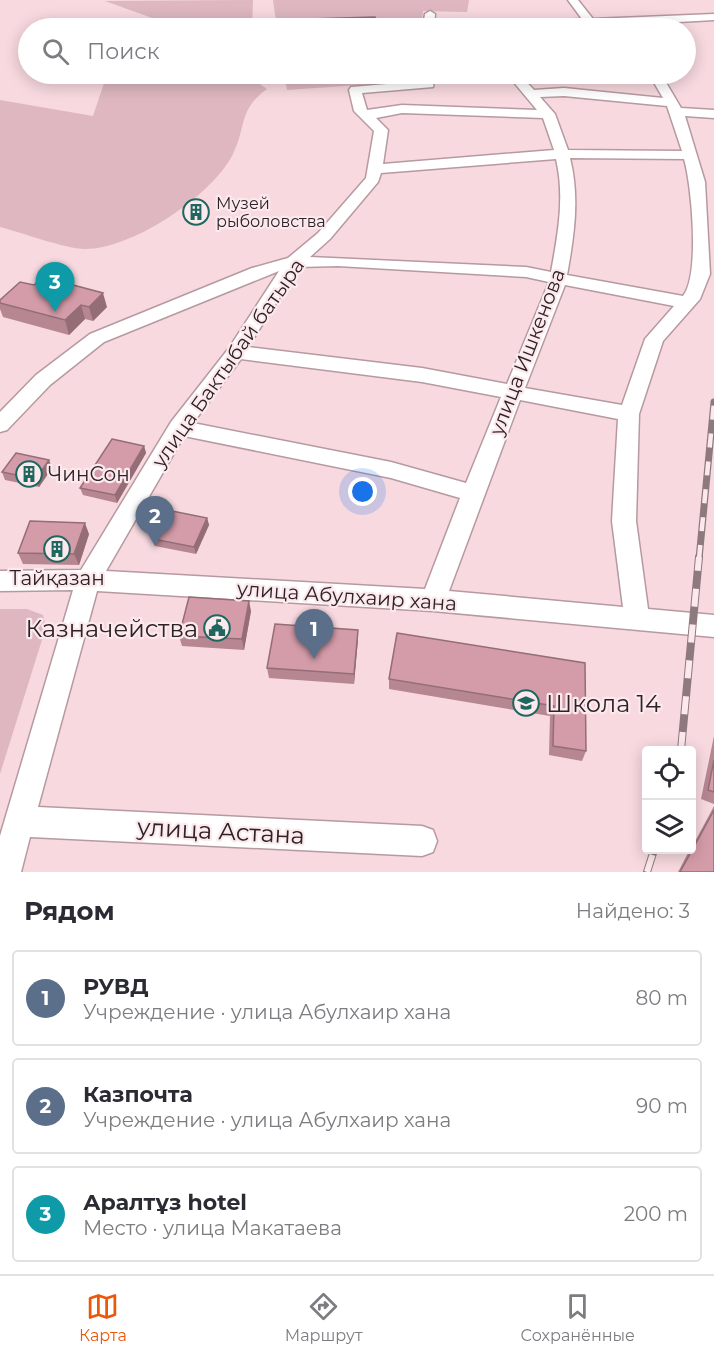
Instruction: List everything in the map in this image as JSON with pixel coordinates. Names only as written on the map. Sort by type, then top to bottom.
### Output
[{"type":"street","points":[[573,0],[586,18]]},
{"type":"street","points":[[429,18],[430,14]]},
{"type":"street","points":[[696,19],[714,17]]},
{"type":"street","name":"улица Бактыбай батыра","points":[[5,872],[88,580],[178,427],[236,352],[294,262],[324,236],[373,179],[381,130],[361,111],[355,90],[429,84]]},
{"type":"street","name":"улица Ишкенова","points":[[434,600],[473,493],[558,280],[568,224],[568,180],[562,154],[548,114],[522,84]]},
{"type":"street","points":[[637,618],[624,521],[630,414],[654,339],[694,295],[700,274],[698,182],[674,108],[661,84]]},
{"type":"street","points":[[530,94],[564,92],[714,114]]},
{"type":"street","points":[[366,116],[402,109],[548,114]]},
{"type":"street","points":[[375,169],[562,154],[690,155]]},
{"type":"street","points":[[0,425],[43,380],[97,338],[258,272],[294,262],[338,261],[526,272],[558,280],[687,302]]},
{"type":"street","points":[[236,352],[422,375],[514,390],[630,414]]},
{"type":"street","points":[[178,427],[391,470],[473,493]]},
{"type":"street","name":"улица Абулхаир хана","points":[[0,581],[88,580],[434,600],[704,625]]},
{"type":"street","name":"улица Астана","points":[[20,821],[422,841]]},
{"type":"shaded area","points":[[253,0],[252,18],[152,18],[105,1]]},
{"type":"shaded area","points":[[273,0],[469,0],[467,12],[423,11],[422,18],[276,18]]},
{"type":"shaded area","points":[[104,84],[260,84],[267,89],[257,97],[247,112],[237,146],[221,172],[188,203],[168,218],[146,230],[104,247],[85,249],[0,227],[0,100],[93,116]]},
{"type":"shaded area","points":[[286,84],[373,84],[287,90]]},
{"type":"shaded area","points":[[0,609],[27,609],[43,615],[46,627],[0,774]]},
{"type":"building","points":[[43,277],[103,293],[89,307],[81,305],[65,320],[0,303],[0,300],[20,282],[34,285]]},
{"type":"building","points":[[112,439],[144,446],[115,495],[80,488]]},
{"type":"building","points":[[16,453],[49,460],[36,479],[2,472]]},
{"type":"building","points":[[167,510],[207,518],[194,547],[153,539]]},
{"type":"building","points":[[30,521],[85,523],[74,554],[18,553]]},
{"type":"building","name":"Казначейства","points":[[189,597],[249,601],[242,639],[179,636]]},
{"type":"building","points":[[275,624],[358,630],[354,674],[267,668]]},
{"type":"building","name":"Школа 14","points":[[397,633],[585,663],[586,751],[553,746],[554,706],[389,679]]},
{"type":"building","points":[[714,760],[714,792],[708,790]]},
{"type":"building","points":[[714,810],[714,872],[680,872],[690,854],[696,854],[696,843]]},
{"type":"railway","points":[[699,559],[714,402]]},
{"type":"railway","points":[[681,746],[699,557]]},
{"type":"railway","points":[[647,872],[653,854]]},
{"type":"place","name":"Музей рыболовства","points":[[196,212]]},
{"type":"place","name":"Аралтұз hotel","points":[[55,312]]},
{"type":"place","name":"ЧинСон","points":[[29,474]]},
{"type":"place","name":"Казпочта","points":[[155,546]]},
{"type":"place","name":"Тайқазан","points":[[57,549]]},
{"type":"place","name":"Казначейства","points":[[217,628]]},
{"type":"place","name":"РУВД","points":[[314,659]]},
{"type":"place","name":"Школа 14","points":[[526,703]]}]
